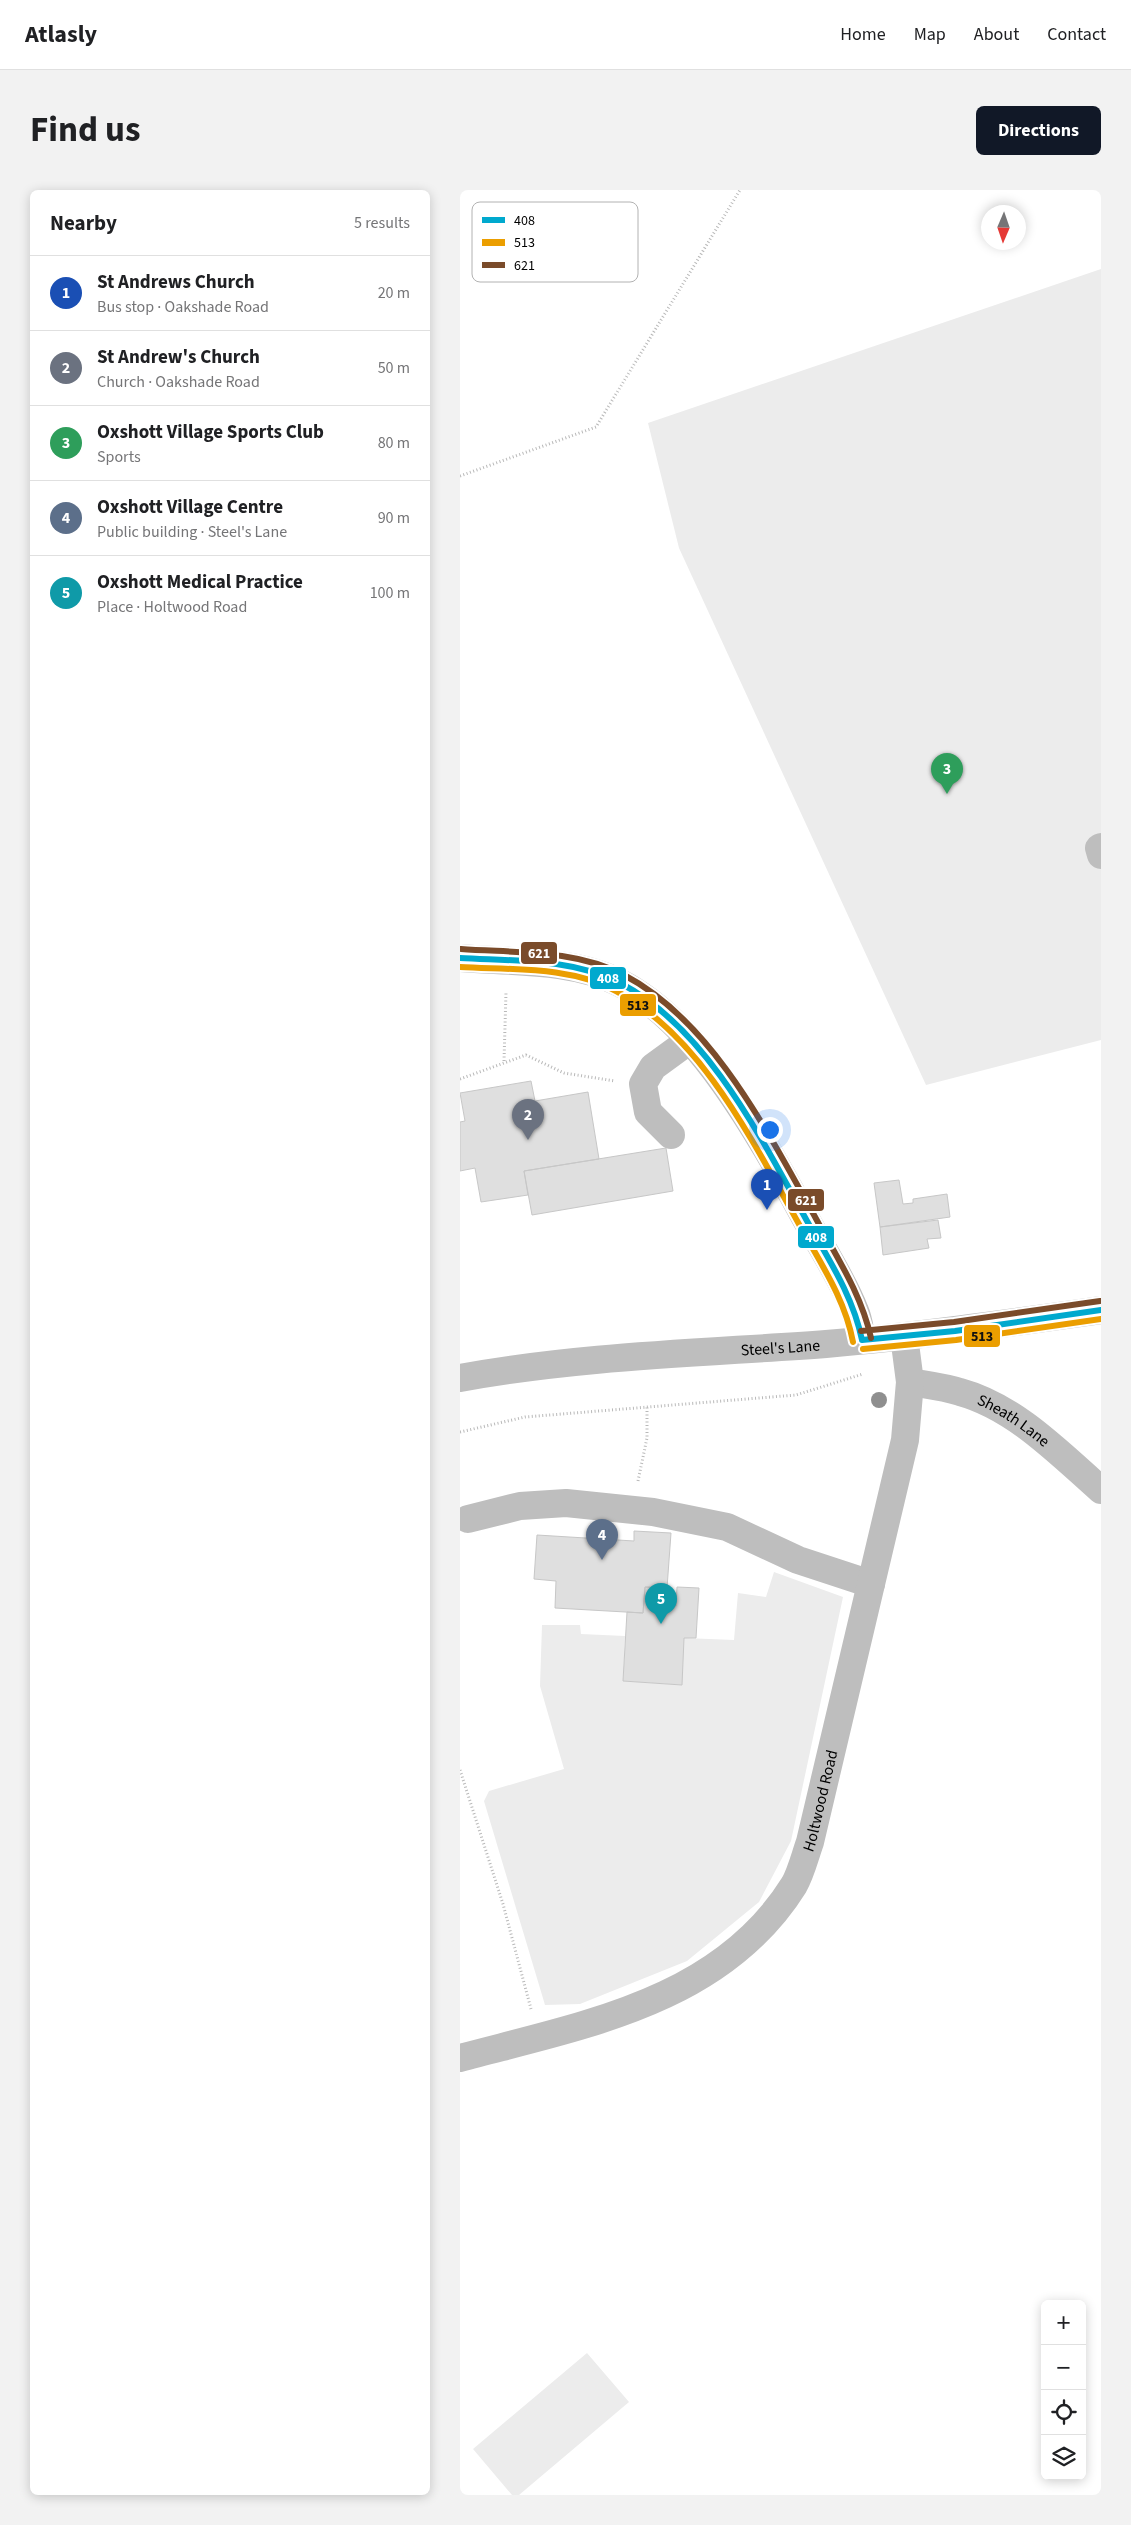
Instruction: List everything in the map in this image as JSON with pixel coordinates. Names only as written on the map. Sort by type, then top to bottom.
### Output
[{"type":"street","points":[[1101,847],[1099,848],[1101,855]]},
{"type":"street","points":[[460,958],[578,968],[619,982],[658,1006],[690,1040],[744,1112],[839,1279],[855,1311],[862,1340]]},
{"type":"street","points":[[671,1135],[648,1112],[643,1084],[653,1067],[690,1040]]},
{"type":"street","name":"Steel's Lane","points":[[460,1378],[522,1366],[862,1340],[907,1360],[1101,1310]]},
{"type":"street","name":"Sheath Lane","points":[[907,1360],[961,1392],[996,1407],[1042,1438],[1101,1490]]},
{"type":"street","name":"Holtwood Road","points":[[460,2058],[622,2014],[670,1994],[723,1961],[762,1928],[795,1884],[810,1842],[905,1440],[907,1360]]},
{"type":"street","points":[[468,1519],[520,1506],[566,1503],[652,1512],[726,1527],[798,1560],[871,1584]]},
{"type":"path","points":[[460,476],[596,426],[740,190]]},
{"type":"path","points":[[504,1061],[508,962]]},
{"type":"path","points":[[460,1079],[504,1061],[526,1055],[564,1073],[643,1084]]},
{"type":"path","points":[[460,1432],[525,1417],[796,1394],[907,1360]]},
{"type":"path","points":[[647,1407],[647,1438],[636,1494],[652,1512]]},
{"type":"path","points":[[460,1770],[503,1904],[538,2037]]},
{"type":"shaded area","points":[[1101,269],[1101,1040],[926,1085],[679,548],[648,423]]},
{"type":"shaded area","points":[[774,1572],[843,1597],[791,1841],[759,1902],[687,1961],[580,2004],[545,2005],[484,1801],[489,1791],[564,1769],[540,1686],[542,1625],[580,1625],[581,1634],[625,1636],[623,1681],[681,1685],[684,1638],[734,1640],[738,1593],[766,1597]]},
{"type":"shaded area","points":[[587,2353],[629,2402],[519,2495],[512,2495],[473,2449]]},
{"type":"building","points":[[531,1081],[535,1101],[588,1092],[599,1159],[524,1171],[528,1195],[481,1202],[475,1168],[460,1171],[460,1122],[465,1121],[460,1093]]},
{"type":"building","points":[[666,1148],[673,1191],[532,1215],[524,1171]]},
{"type":"building","points":[[899,1180],[903,1204],[913,1203],[913,1199],[947,1194],[950,1217],[880,1227],[874,1183]]},
{"type":"building","points":[[938,1220],[941,1238],[927,1239],[929,1248],[883,1255],[880,1227]]},
{"type":"building","points":[[634,1531],[671,1533],[667,1588],[645,1587],[643,1613],[555,1608],[556,1581],[534,1579],[537,1535],[634,1541]]},
{"type":"building","points":[[645,1587],[667,1588],[666,1605],[676,1606],[677,1587],[699,1588],[696,1638],[684,1638],[682,1685],[623,1681],[627,1612],[643,1613]]},
{"type":"transit line","name":"621","points":[[461,949],[565,956],[605,967],[624,975],[656,995],[684,1020],[710,1049],[734,1081],[777,1149],[847,1275],[867,1321],[871,1338]]},
{"type":"transit line","name":"408","points":[[460,958],[541,962],[582,969],[601,975],[620,983],[651,1003],[679,1028],[705,1056],[729,1088],[771,1155],[846,1293],[853,1308],[862,1340]]},
{"type":"transit line","name":"513","points":[[460,967],[520,969],[560,973],[598,983],[616,991],[647,1011],[675,1035],[723,1095],[764,1161],[838,1296],[853,1342]]},
{"type":"transit line","name":"621","points":[[861,1331],[954,1322],[1100,1301]]},
{"type":"transit line","name":"408","points":[[862,1340],[955,1331],[1101,1310]]},
{"type":"transit line","name":"513","points":[[863,1349],[956,1340],[1101,1319]]},
{"type":"place","name":"Oxshott Village Sports Club","points":[[947,794]]},
{"type":"place","name":"St Andrew's Church","points":[[528,1140]]},
{"type":"place","name":"St Andrews Church","points":[[767,1210]]},
{"type":"place","name":"Oxshott Village Centre","points":[[602,1560]]},
{"type":"place","name":"Oxshott Medical Practice","points":[[661,1624]]}]
